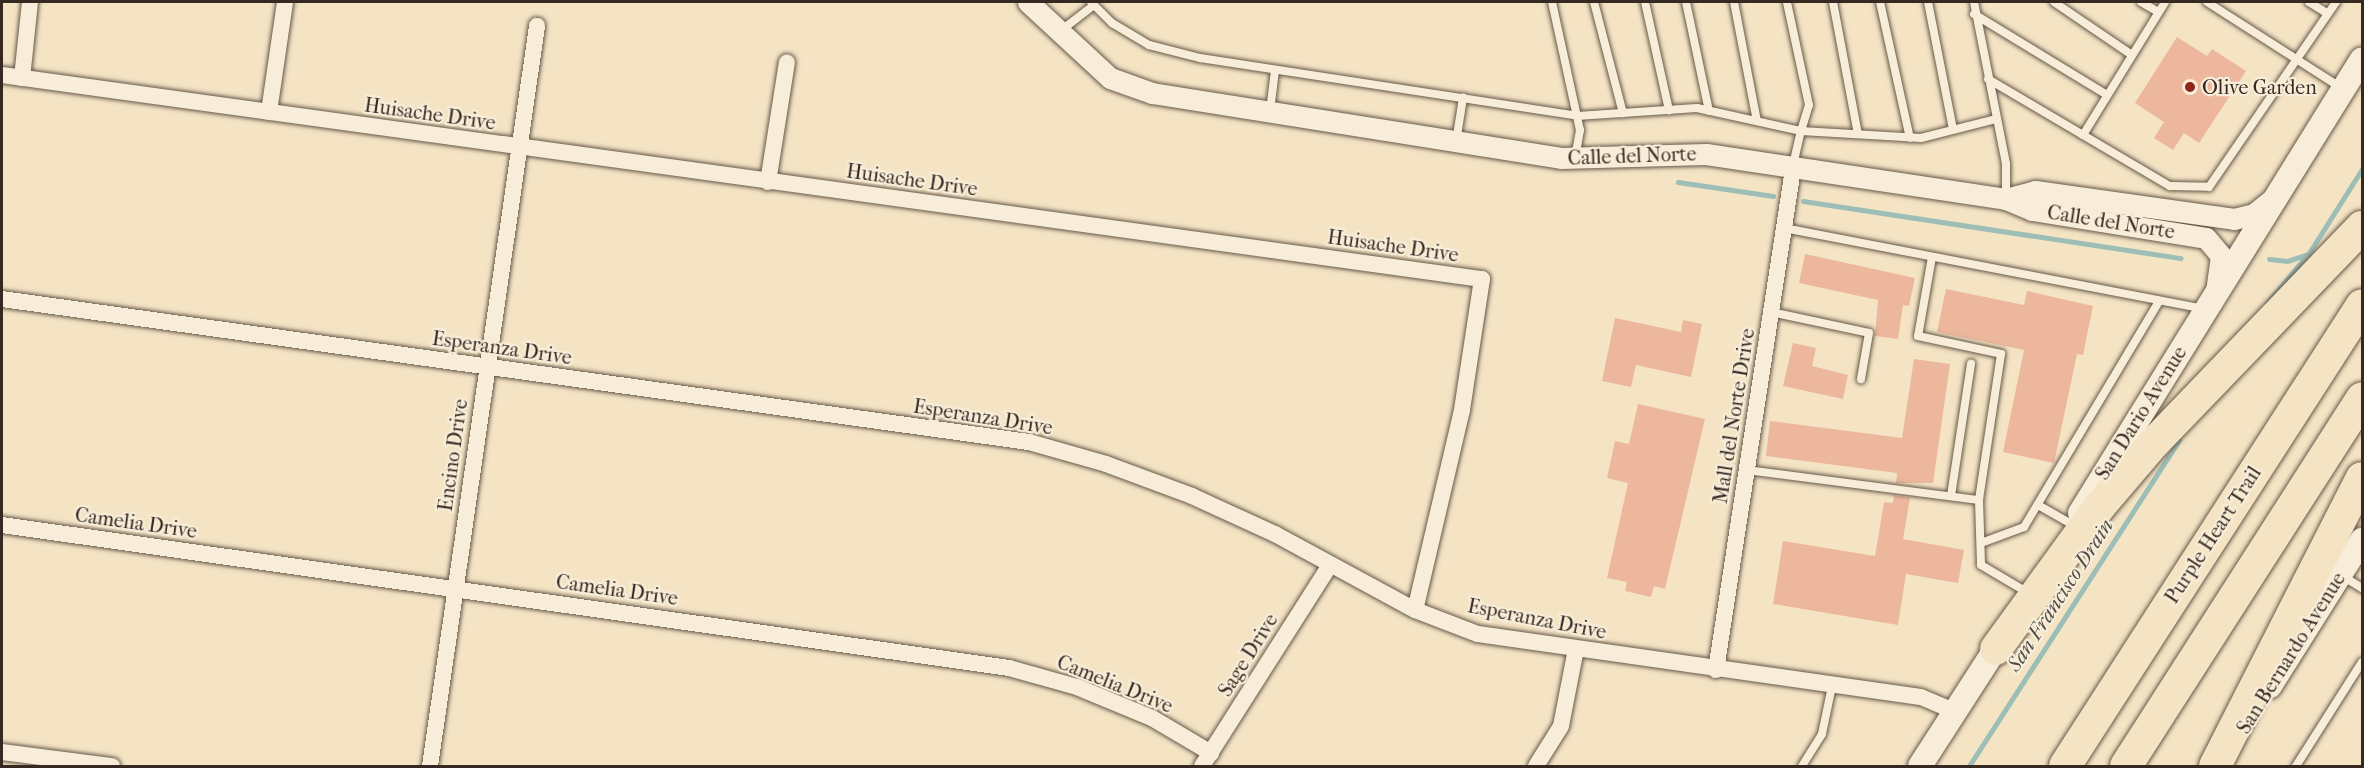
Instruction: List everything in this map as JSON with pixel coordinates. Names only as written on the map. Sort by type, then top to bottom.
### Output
[{"type":"highway","points":[[1996,649],[2100,506],[2153,444],[2362,227]]},
{"type":"highway","name":"Purple Heart Trail","points":[[2065,766],[2362,304]]},
{"type":"highway","points":[[2126,766],[2362,398]]},
{"type":"highway","points":[[2217,766],[2362,478]]},
{"type":"main road","name":"San Dario Avenue","points":[[1920,766],[1996,649],[2362,59]]},
{"type":"main road","name":"San Bernardo Avenue","points":[[2217,766],[2362,540]]},
{"type":"street","points":[[22,78],[30,2]]},
{"type":"street","points":[[269,112],[285,2]]},
{"type":"street","name":"Calle del Norte","points":[[1028,2],[1094,66],[1129,87],[1269,112],[1575,159],[1664,152],[1793,169],[2006,199],[2032,210],[2206,238],[2222,256],[2211,300]]},
{"type":"street","name":"Encino Drive","points":[[430,766],[537,26]]},
{"type":"street","points":[[768,182],[787,62]]},
{"type":"street","name":"Huisache Drive","points":[[2,75],[518,148],[1482,279],[1462,410],[1415,610]]},
{"type":"street","name":"Mall del Norte Drive","points":[[1716,670],[1793,169]]},
{"type":"street","points":[[2006,199],[2035,190],[2234,219],[2254,214],[2275,196]]},
{"type":"street","name":"Esperanza Drive","points":[[2,299],[1029,442],[1106,464],[1192,496],[1415,610],[1478,634],[1716,670],[1921,697],[1956,712]]},
{"type":"street","name":"Camelia Drive","points":[[2,525],[1009,668],[1077,687],[1152,718],[1207,760]]},
{"type":"street","name":"Sage Drive","points":[[1207,760],[1330,565]]},
{"type":"street","points":[[1536,766],[1561,726],[1576,649]]},
{"type":"street","points":[[2,752],[112,766]]},
{"type":"lane","points":[[1552,2],[1577,116],[1575,159]]},
{"type":"lane","points":[[1594,2],[1623,113]]},
{"type":"lane","points":[[1645,2],[1669,110]]},
{"type":"lane","points":[[1686,2],[1709,111]]},
{"type":"lane","points":[[1734,2],[1757,122]]},
{"type":"lane","points":[[1787,2],[1809,105],[1793,169]]},
{"type":"lane","points":[[1833,2],[1858,134]]},
{"type":"lane","points":[[1880,2],[1910,138]]},
{"type":"lane","points":[[1928,2],[1953,130]]},
{"type":"lane","points":[[1974,2],[1974,14],[2006,164],[2006,199]]},
{"type":"lane","points":[[2054,2],[2132,55]]},
{"type":"lane","points":[[2141,2],[2158,12]]},
{"type":"lane","points":[[2083,135],[2165,2]]},
{"type":"lane","points":[[2207,2],[2343,89]]},
{"type":"lane","points":[[2309,2],[2328,14]]},
{"type":"lane","points":[[1988,79],[2170,186],[2209,187],[2300,61],[2336,2]]},
{"type":"lane","points":[[1059,32],[1093,3],[1112,23],[1149,45],[1275,70],[1577,116],[1669,110],[1709,111],[1801,131],[1910,138],[1996,119]]},
{"type":"lane","points":[[1974,14],[2107,95]]},
{"type":"lane","points":[[1269,112],[1275,70]]},
{"type":"lane","points":[[1456,141],[1462,98]]},
{"type":"lane","points":[[1784,228],[2159,301],[2211,300]]},
{"type":"lane","points":[[1932,257],[1918,336],[2001,354],[1978,500],[1981,565],[2030,594]]},
{"type":"lane","points":[[1981,543],[2024,527],[2159,301]]},
{"type":"lane","points":[[1771,312],[1869,333],[1861,379]]},
{"type":"lane","points":[[1951,496],[1971,363]]},
{"type":"lane","points":[[1747,470],[1978,500]]},
{"type":"lane","points":[[2038,505],[2073,525]]},
{"type":"lane","points":[[2341,575],[2362,588]]},
{"type":"lane","points":[[2295,766],[2362,662]]},
{"type":"lane","points":[[1802,766],[1822,734],[1832,686]]},
{"type":"building","name":"Olive Garden","points":[[2177,37],[2207,56],[2212,49],[2246,71],[2199,143],[2184,133],[2173,150],[2154,138],[2164,122],[2135,103]]},
{"type":"building","points":[[1805,254],[1915,278],[1909,306],[1903,305],[1898,339],[1875,336],[1878,300],[1799,283]]},
{"type":"building","points":[[1946,289],[2024,305],[2027,291],[2093,306],[2083,355],[2077,354],[2054,463],[2003,452],[2024,350],[1937,332]]},
{"type":"building","points":[[1615,318],[1681,332],[1683,320],[1702,324],[1691,377],[1636,365],[1631,387],[1602,381]]},
{"type":"building","points":[[1793,343],[1816,348],[1812,366],[1848,375],[1843,399],[1783,386]]},
{"type":"building","points":[[1914,359],[1950,364],[1933,483],[1896,483],[1897,473],[1766,456],[1770,421],[1902,438]]},
{"type":"building","points":[[1638,404],[1705,419],[1665,589],[1654,586],[1651,597],[1625,591],[1627,582],[1607,578],[1628,483],[1607,478],[1615,441],[1629,444]]},
{"type":"building","points":[[1894,495],[1910,498],[1903,539],[1964,550],[1958,583],[1906,574],[1898,625],[1773,604],[1783,541],[1875,556],[1884,502],[1893,503]]},
{"type":"waterway","name":"San Francisco Drain","points":[[2267,303],[2309,253],[2362,169]]},
{"type":"waterway","points":[[1678,182],[1773,196]]},
{"type":"waterway","points":[[1803,201],[2181,258]]},
{"type":"waterway","points":[[2269,259],[2287,261],[2308,254]]},
{"type":"waterway","name":"San Francisco Drain","points":[[1969,766],[2179,440]]},
{"type":"place","name":"Olive Garden","points":[[2190,87]]}]
